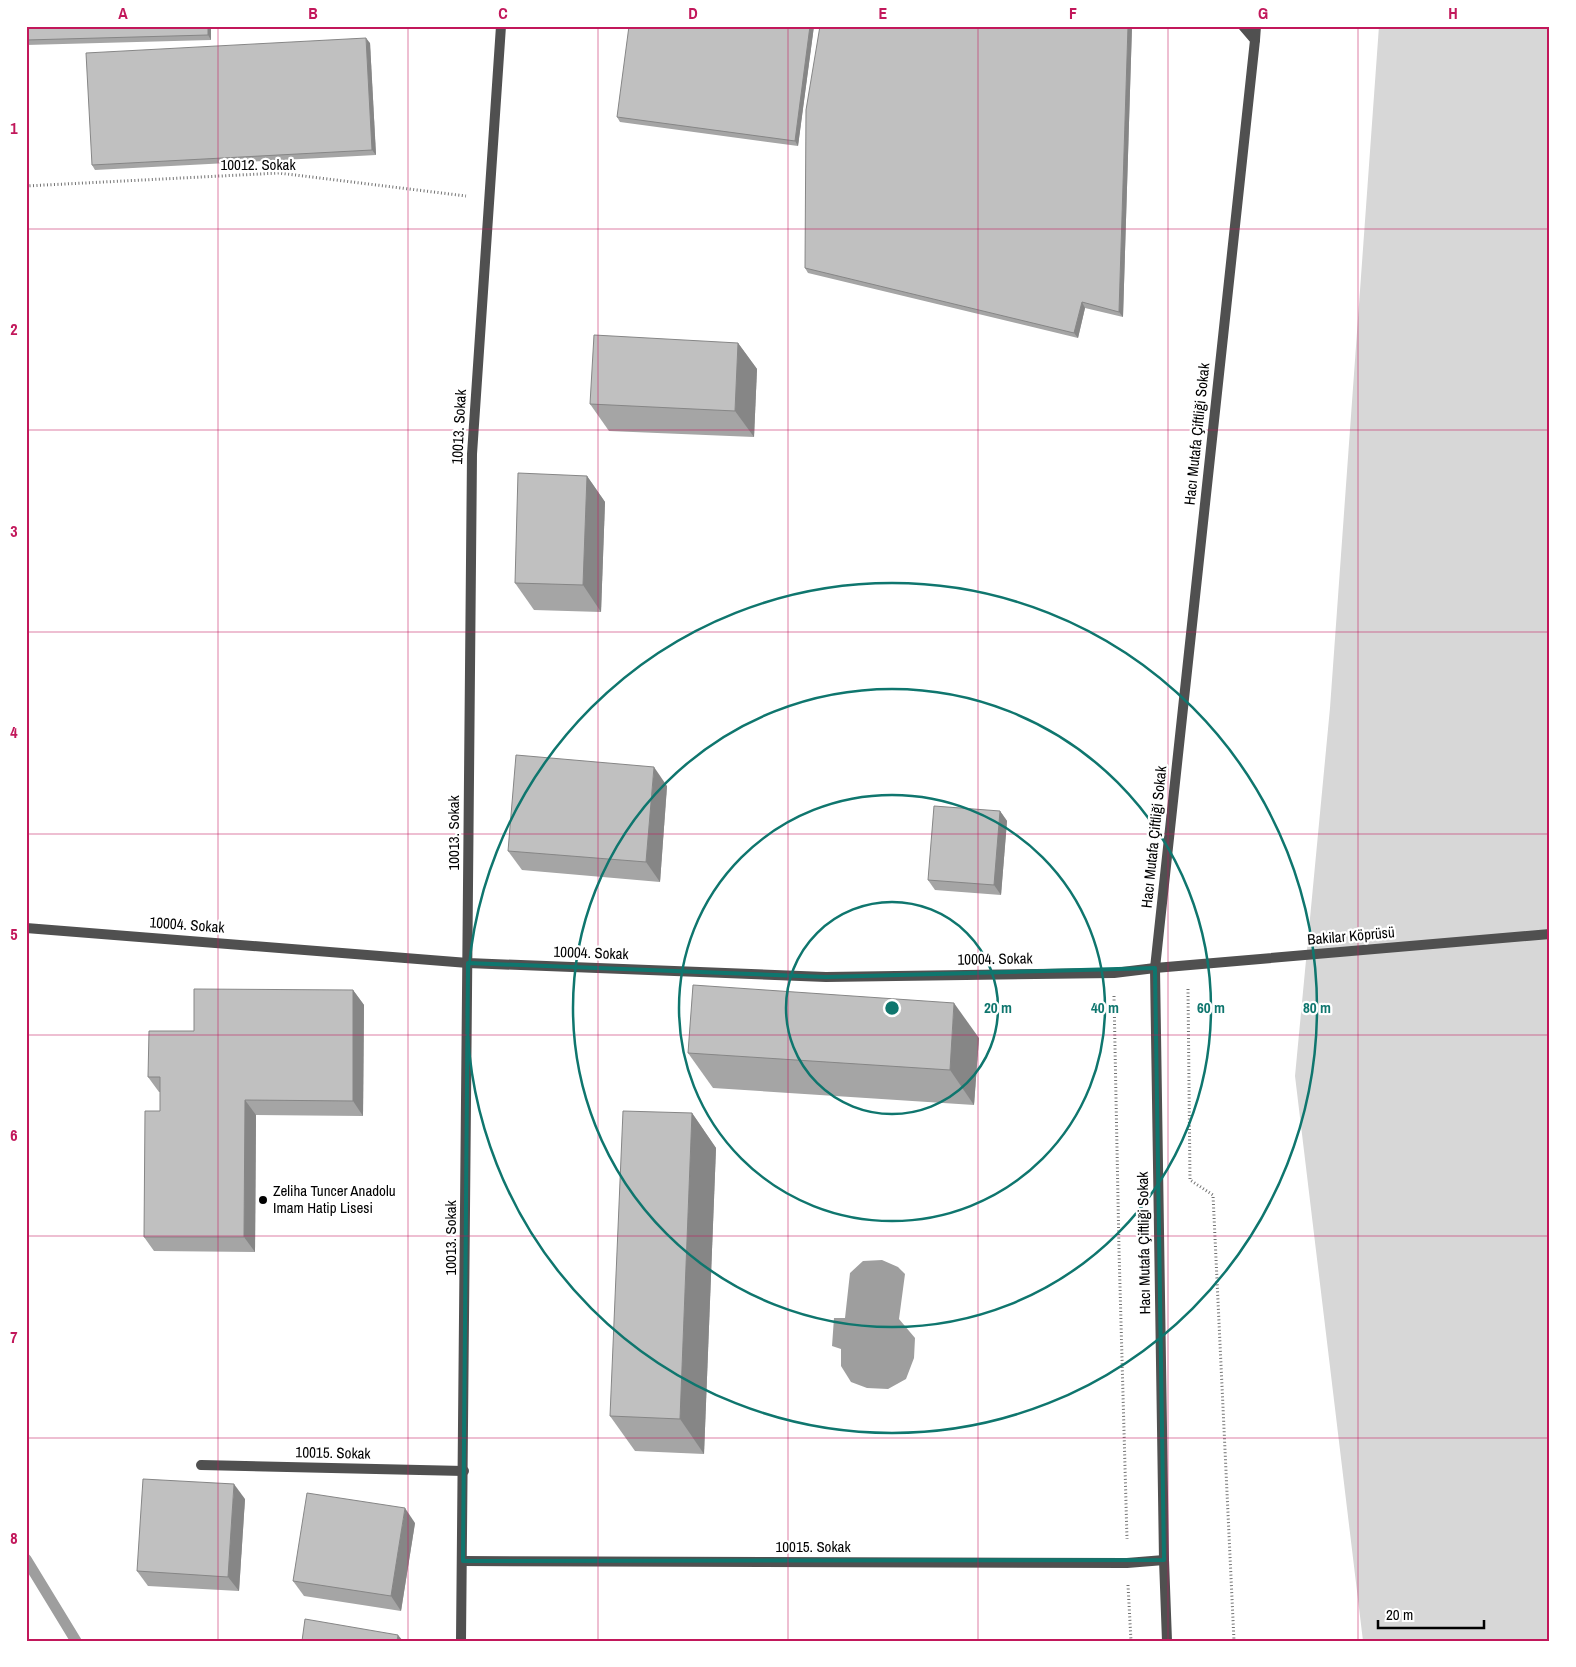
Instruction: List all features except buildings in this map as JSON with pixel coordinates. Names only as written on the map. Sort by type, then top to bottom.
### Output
[{"type":"street","name":"10013. Sokak","points":[[461,1641],[472,454],[501,26]]},
{"type":"street","points":[[1243,26],[1255,40]]},
{"type":"street","name":"Hacı Mutafa Çiftliği Sokak","points":[[1167,1641],[1164,1560],[1155,968],[1256,26]]},
{"type":"street","name":"10004. Sokak","points":[[26,928],[468,962],[826,977],[1114,972],[1155,968]]},
{"type":"street","name":"Bakilar Köprüsü","points":[[1155,968],[1550,934]]},
{"type":"street","name":"10015. Sokak","points":[[201,1466],[464,1471]]},
{"type":"street","name":"10015. Sokak","points":[[463,1561],[1127,1563],[1164,1560]]},
{"type":"path","name":"10012. Sokak","points":[[26,186],[279,173],[489,199]]},
{"type":"path","points":[[1188,966],[1190,1180],[1213,1195],[1234,1641]]},
{"type":"path","points":[[1114,972],[1119,1250],[1127,1563],[1131,1641]]},
{"type":"highlighted area","points":[[468,963],[826,977],[1155,968],[1164,1560],[463,1561]]},
{"type":"shaded area","points":[[1379,26],[1550,26],[1550,1641],[1363,1641],[1295,1076],[1330,708]]},
{"type":"shaded area","points":[[882,1260],[898,1267],[905,1274],[899,1319],[915,1338],[914,1358],[906,1379],[888,1389],[867,1388],[851,1382],[841,1366],[841,1349],[832,1346],[834,1318],[845,1318],[850,1273],[863,1261]]},
{"type":"waterway","points":[[26,1559],[76,1641]]},
{"type":"place","name":"Zeliha Tuncer Anadolu Imam Hatip Lisesi","points":[[263,1200]]}]
